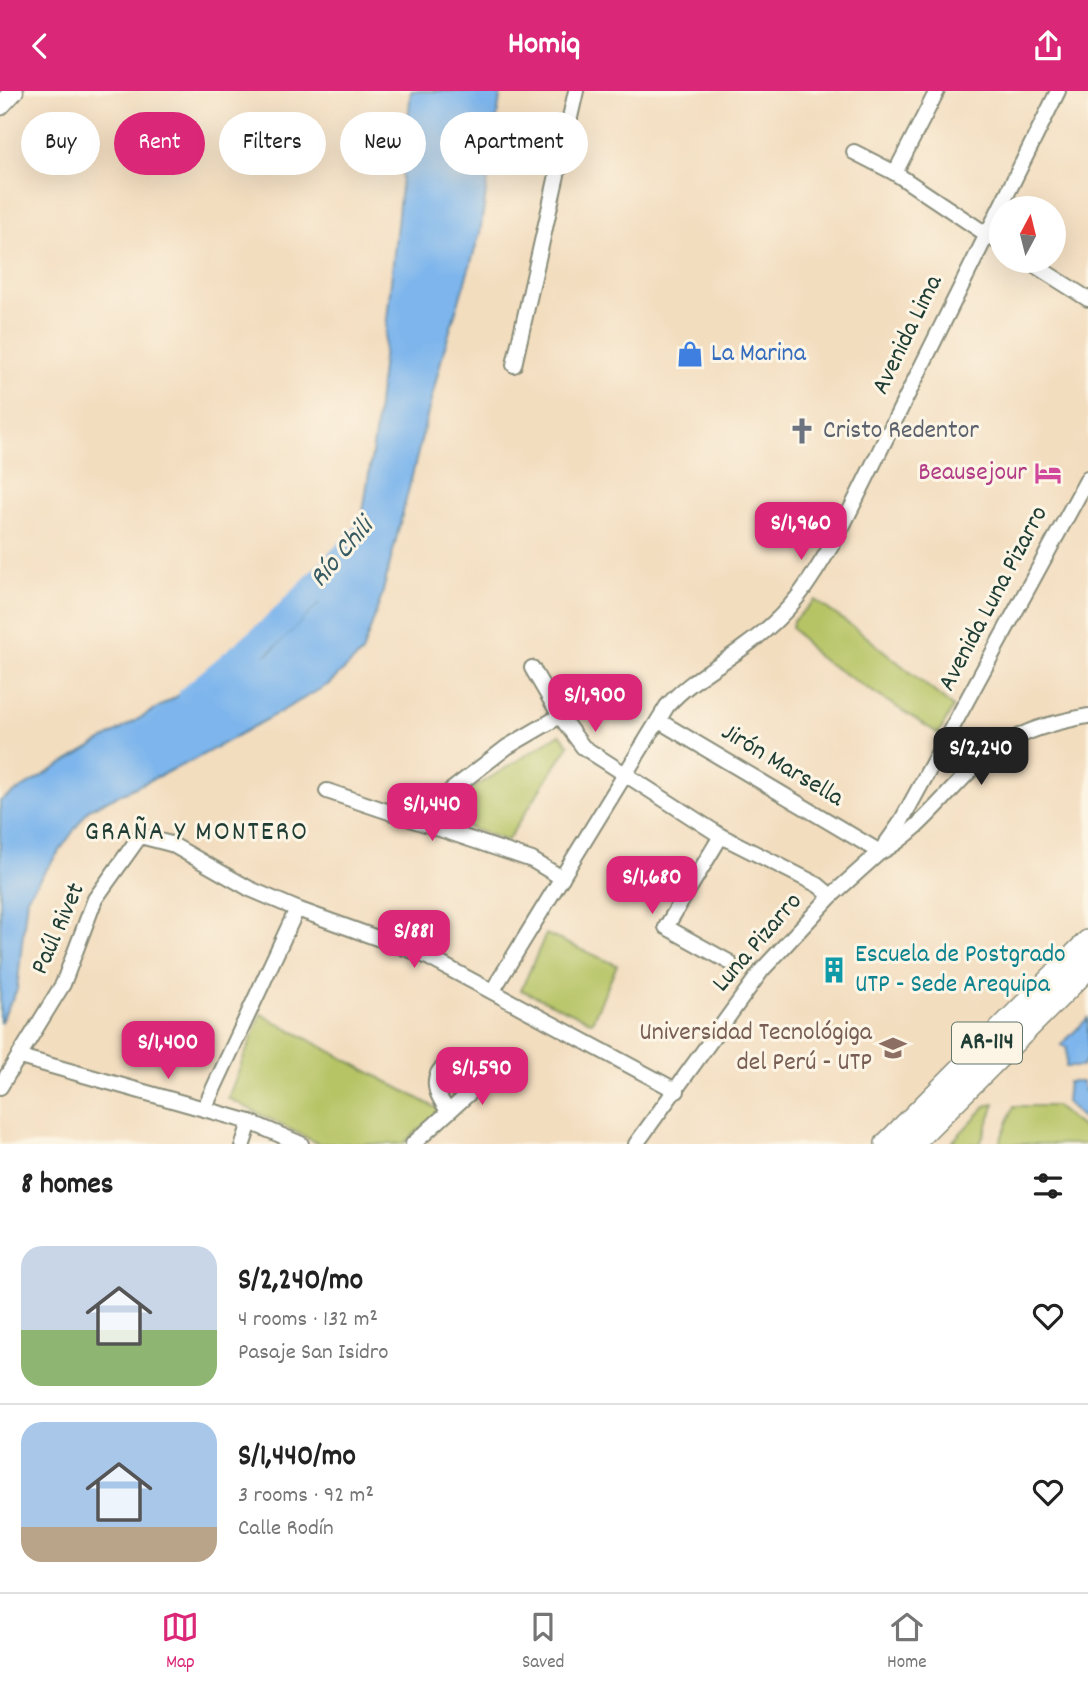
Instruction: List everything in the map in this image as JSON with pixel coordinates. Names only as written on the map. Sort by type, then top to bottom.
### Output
[{"type":"main road","name":"AR-114","points":[[887,1144],[1088,942]]},
{"type":"main road","name":"AR-114","points":[[911,1144],[1088,967]]},
{"type":"street","points":[[0,106],[14,91]]},
{"type":"street","points":[[514,365],[576,91]]},
{"type":"street","points":[[895,173],[937,91]]},
{"type":"street","name":"Avenida Lima","points":[[493,990],[659,721],[685,686],[745,647],[802,596],[840,531],[1058,91]]},
{"type":"street","points":[[854,152],[895,173],[989,236]]},
{"type":"street","points":[[1047,273],[1088,299]]},
{"type":"street","name":"Avenida Luna Pizarro","points":[[880,852],[945,743],[1088,478]]},
{"type":"street","points":[[532,668],[560,716],[583,747],[721,836],[818,885],[831,896]]},
{"type":"street","points":[[414,819],[507,747],[560,716]]},
{"type":"street","points":[[880,852],[903,840],[980,764],[1010,740],[1049,724],[1088,716]]},
{"type":"street","name":"Jirón Marsella","points":[[659,721],[880,852]]},
{"type":"street","points":[[327,791],[532,860],[562,878]]},
{"type":"street","points":[[721,836],[666,927],[729,962]]},
{"type":"street","name":"Paúl Rivet","points":[[0,1087],[63,984],[95,899],[140,837],[171,844],[250,889],[296,909],[424,955],[677,1091]]},
{"type":"street","name":"Luna Pizarro","points":[[636,1144],[677,1091],[762,970],[831,896],[880,852]]},
{"type":"street","points":[[204,1109],[296,909]]},
{"type":"street","points":[[20,1057],[250,1122],[301,1144]]},
{"type":"street","points":[[414,1144],[448,1111]]},
{"type":"street","points":[[243,1144],[250,1122]]},
{"type":"green space","points":[[815,600],[863,634],[953,707],[939,734],[818,657],[792,628],[793,621]]},
{"type":"green space","points":[[560,734],[569,745],[507,841],[432,814]]},
{"type":"green space","points":[[546,934],[617,965],[592,1022],[521,990]]},
{"type":"green space","points":[[261,1014],[440,1110],[403,1144],[319,1144],[228,1098]]},
{"type":"green space","points":[[995,1104],[980,1144],[950,1144],[986,1106]]},
{"type":"green space","points":[[1014,1106],[1055,1106],[1088,1132],[1088,1144],[999,1144]]},
{"type":"water","points":[[411,91],[501,91],[498,112],[440,112],[440,175],[489,175],[480,233],[443,353],[382,595],[362,653],[329,684],[287,708],[195,759],[89,809],[27,897],[17,990],[0,1023],[0,801],[196,685],[270,652],[318,604],[362,519],[375,434],[402,175],[426,175],[426,112],[409,112]]},
{"type":"water","points":[[1088,1018],[1088,1056],[1082,1067],[1066,1067],[1067,1048],[1061,1045]]},
{"type":"water","points":[[1068,1082],[1082,1082],[1088,1099],[1088,1124],[1066,1102]]},
{"type":"waterway","name":"Río Chili","points":[[192,698],[275,628],[366,535]]},
{"type":"place","name":"La Marina","points":[[690,354]]},
{"type":"place","name":"Cristo Redentor","points":[[802,431]]},
{"type":"place","name":"Beausejour","points":[[1048,473]]},
{"type":"place","name":"Escuela de Postgrado UTP - Sede Arequipa","points":[[834,970]]},
{"type":"place","name":"Universidad Tecnológiga del Perú - UTP","points":[[893,1048]]},
{"type":"district","name":"GRAÑA Y MONTERO","points":[[197,834]]}]
